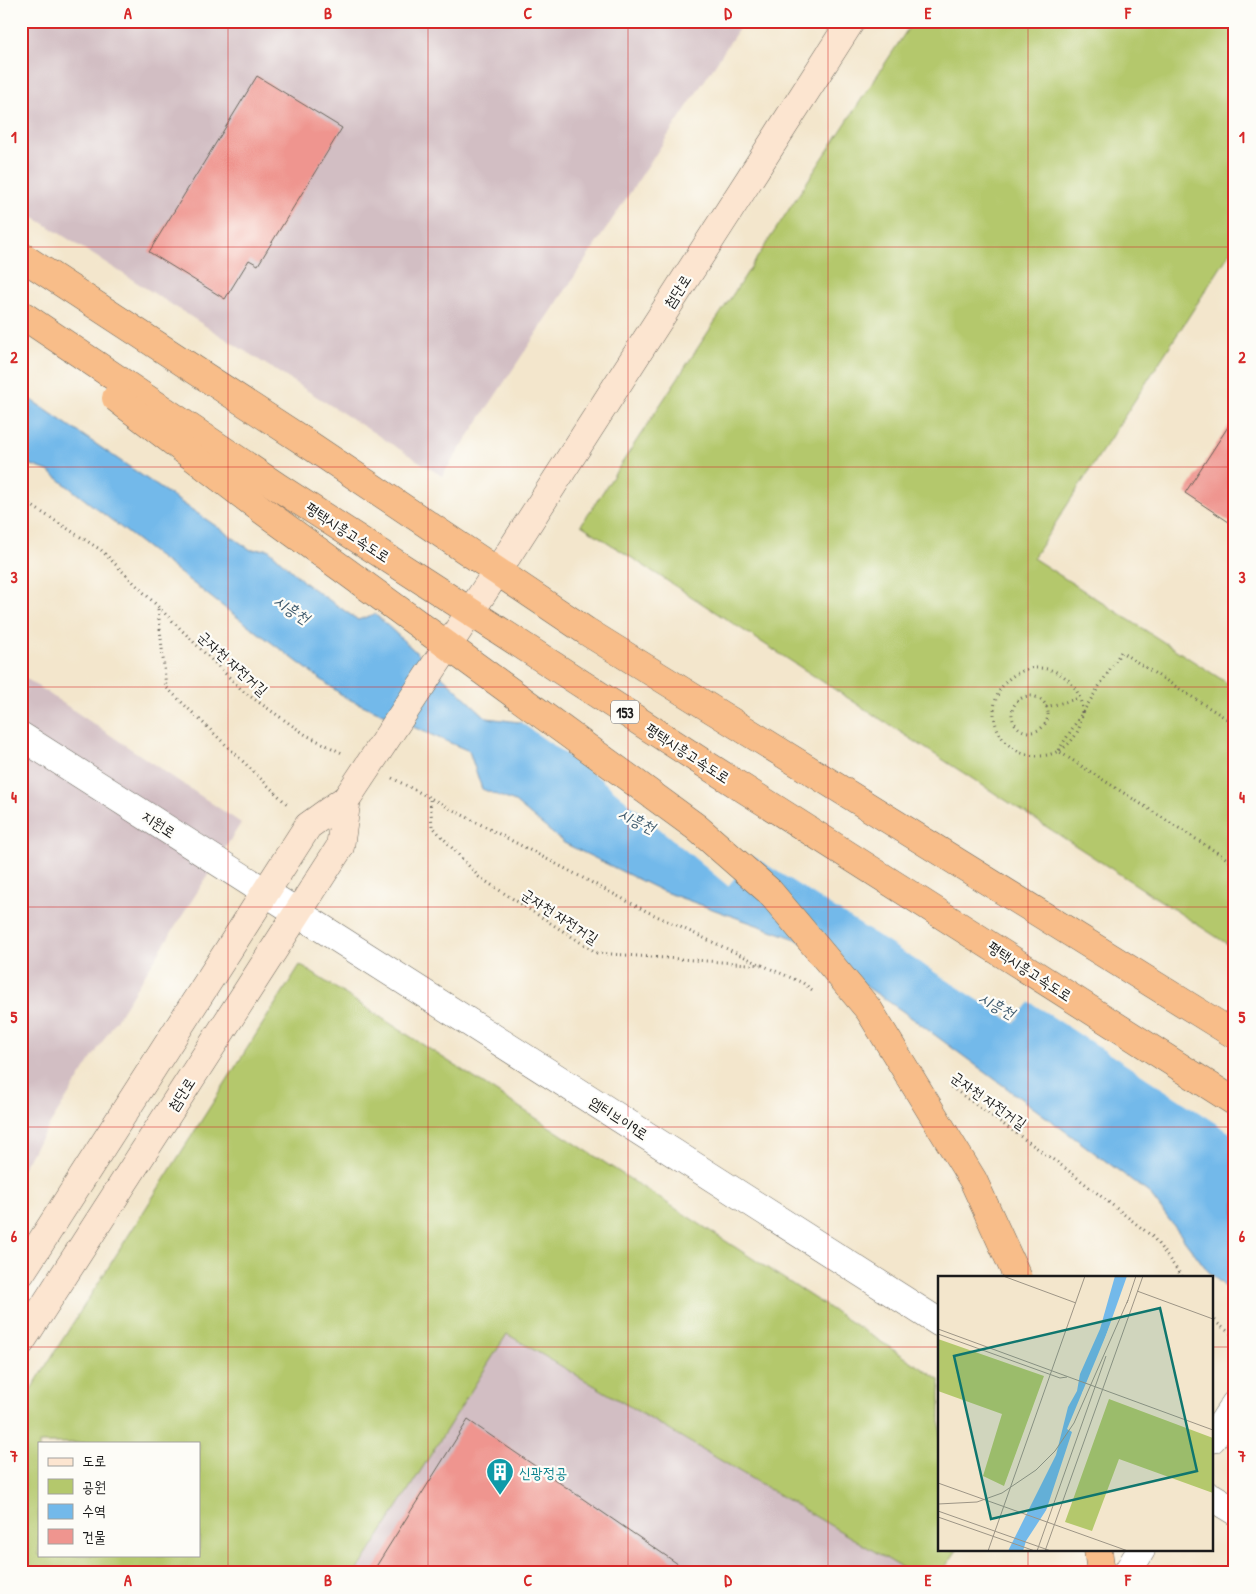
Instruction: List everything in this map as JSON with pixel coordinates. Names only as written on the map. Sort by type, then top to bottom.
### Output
[{"type":"highway","points":[[21,256],[319,451],[586,631],[1235,1035]]},
{"type":"highway","name":"평택시흥고속도로","points":[[21,314],[328,520],[1235,1102]]},
{"type":"highway","points":[[21,326],[262,510],[696,827],[769,891],[869,1010],[973,1180],[1017,1276]]},
{"type":"highway","points":[[1098,1552],[1100,1573]]},
{"type":"main road","name":"첨단로","points":[[21,1342],[340,847],[347,798],[504,561],[851,21]]},
{"type":"main road","points":[[21,1273],[308,826],[347,798]]},
{"type":"street","name":"지원로","points":[[21,736],[298,912]]},
{"type":"street","name":"엠티브이9로","points":[[298,912],[938,1322]]},
{"type":"street","points":[[1214,1436],[1234,1406]]},
{"type":"street","points":[[1214,1498],[1235,1511]]},
{"type":"street","points":[[1127,1573],[1140,1552]]},
{"type":"path","name":"군자천 자전거길","points":[[21,499],[101,550],[158,609],[244,692],[306,735],[350,757]]},
{"type":"path","points":[[158,609],[166,687],[308,826]]},
{"type":"path","points":[[1081,715],[1121,652],[1235,724]]},
{"type":"path","points":[[1036,668],[1050,670],[1063,675],[1073,685],[1080,698],[1081,715],[1080,727],[1072,740],[1058,751],[1047,756],[1032,756],[1018,752],[1006,743],[997,730],[994,716],[995,702],[1000,688],[1010,678],[1022,671],[1036,668]]},
{"type":"path","points":[[1026,696],[1038,698],[1046,707],[1047,719],[1041,729],[1030,732],[1019,729],[1013,720],[1012,714],[1016,702],[1026,696]]},
{"type":"path","points":[[1046,707],[1080,698]]},
{"type":"path","points":[[1058,751],[1235,864]]},
{"type":"path","name":"군자천 자전거길","points":[[386,775],[648,912],[803,983],[819,994]]},
{"type":"path","name":"군자천 자전거길","points":[[430,797],[432,826],[479,877],[597,953],[762,965]]},
{"type":"path","name":"군자천 자전거길","points":[[946,1084],[1065,1168],[1153,1237],[1182,1276]]},
{"type":"path","points":[[1214,1318],[1235,1337]]},
{"type":"shaded area","points":[[21,21],[744,21],[442,476],[21,209]]},
{"type":"shaded area","points":[[21,675],[241,823],[21,1170]]},
{"type":"shaded area","points":[[507,1334],[911,1573],[356,1573]]},
{"type":"green space","points":[[913,21],[1235,21],[1235,245],[1033,558],[1235,688],[1235,949],[581,525]]},
{"type":"green space","points":[[300,965],[938,1379],[938,1552],[956,1552],[941,1573],[911,1573],[507,1334],[356,1573],[21,1573],[21,1405]]},
{"type":"water","name":"시흥천","points":[[21,393],[251,550],[268,549],[306,584],[358,620],[375,614],[487,718],[550,726],[611,774],[806,831],[1235,1124],[1235,1296],[1208,1271],[1149,1193],[901,1010],[796,939],[662,891],[564,843],[515,802],[482,789],[469,751],[346,698],[221,605],[48,471],[21,461]]},
{"type":"pier","points":[[516,719],[551,724],[612,772],[808,828],[1174,1057],[1235,1120],[1235,1136],[1030,1002],[1014,1023],[753,856],[728,886],[599,778]]},
{"type":"building","points":[[257,76],[342,128],[258,265],[249,260],[225,299],[149,252]]},
{"type":"building","points":[[1235,416],[1235,526],[1185,493]]},
{"type":"building","name":"신광정공","points":[[468,1420],[691,1573],[372,1573]]},
{"type":"place","name":"신광정공","points":[[500,1496]]}]
